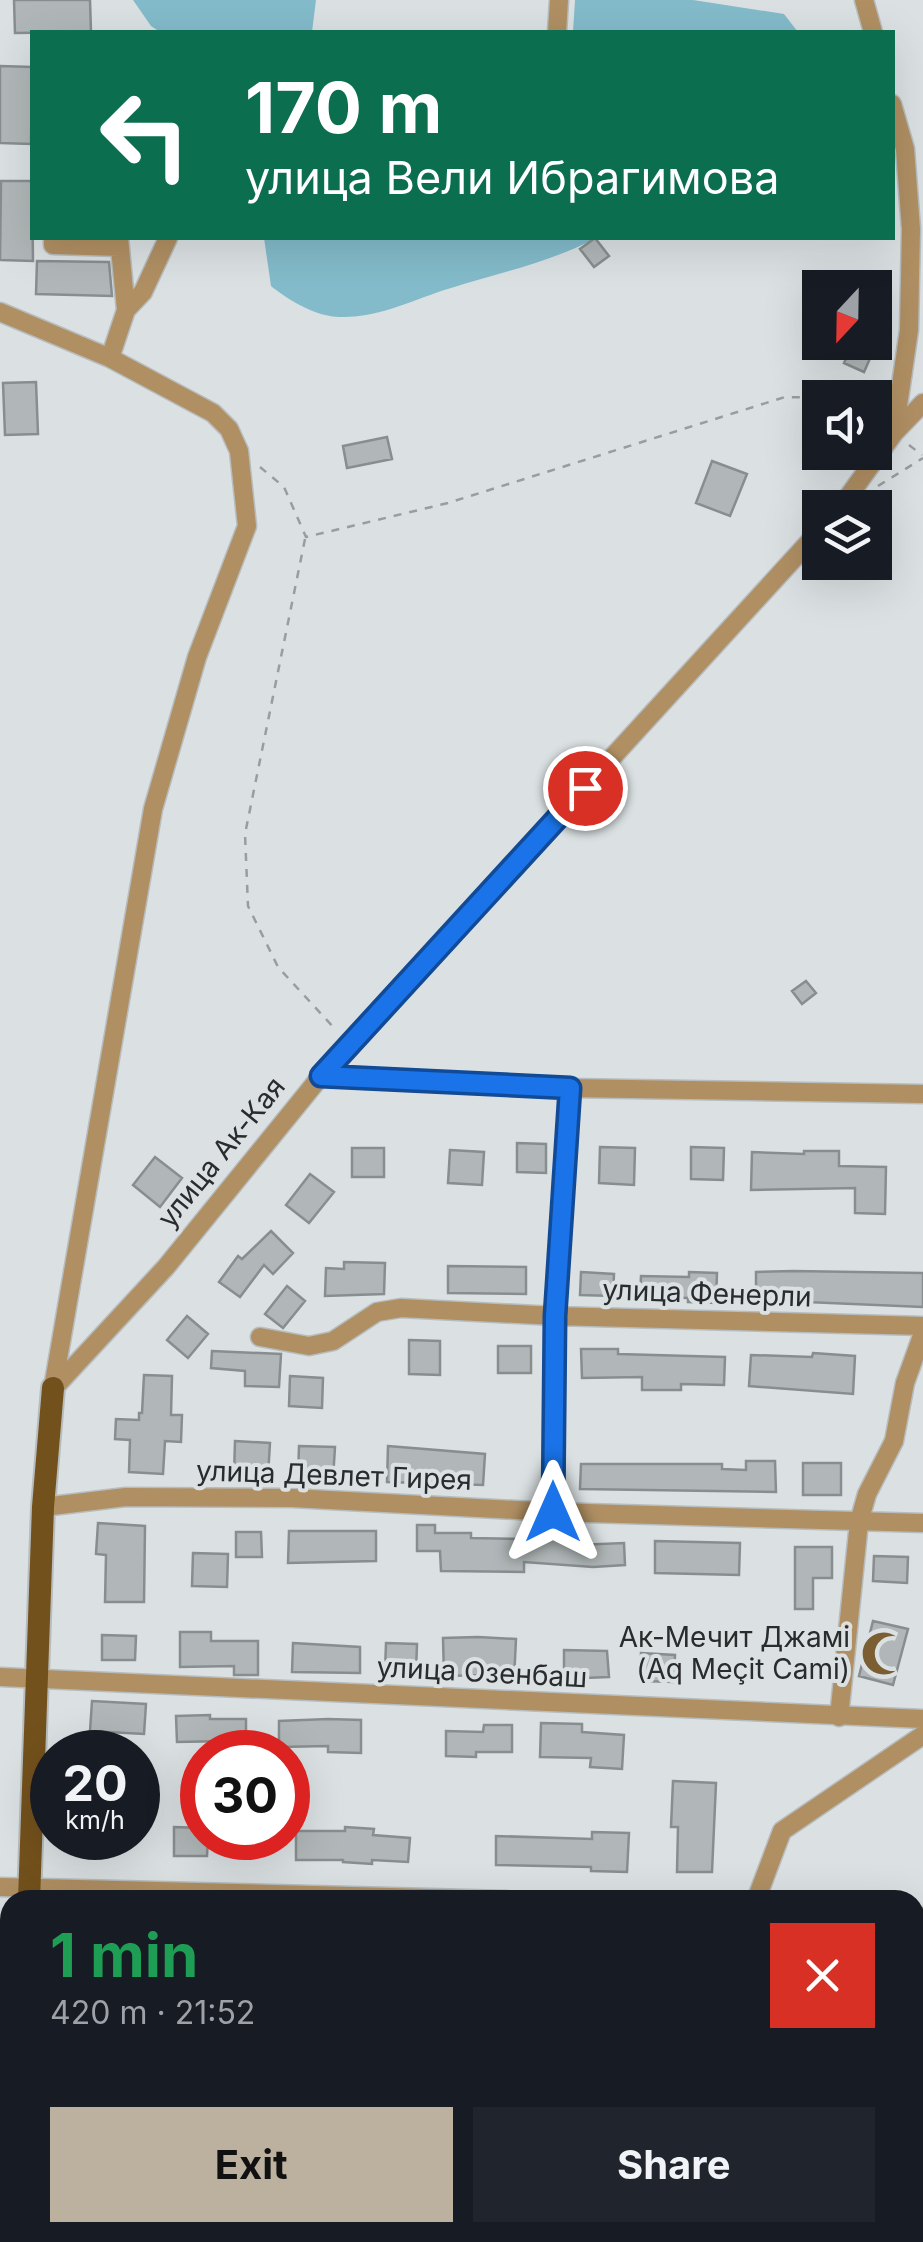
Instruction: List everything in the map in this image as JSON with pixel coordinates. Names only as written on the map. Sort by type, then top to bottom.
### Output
[{"type":"main road","points":[[29,1890],[43,1507],[53,1388]]},
{"type":"street","points":[[558,30],[560,0]]},
{"type":"street","points":[[864,0],[872,30]]},
{"type":"street","points":[[894,433],[909,330],[912,229],[905,148],[895,114]]},
{"type":"street","points":[[53,240],[53,246],[119,242],[126,310],[110,358]]},
{"type":"street","points":[[126,310],[143,292],[167,240]]},
{"type":"street","points":[[0,312],[110,358],[213,413],[229,429],[239,450],[246,526],[198,657],[154,809],[53,1388]]},
{"type":"street","points":[[853,490],[894,433],[923,402]]},
{"type":"street","name":"улица Ак-Кая","points":[[53,1388],[166,1267],[321,1076],[802,550]]},
{"type":"street","points":[[321,1076],[570,1088],[923,1094]]},
{"type":"street","points":[[553,1512],[555,1316],[570,1088]]},
{"type":"street","name":"улица Фенерли","points":[[260,1337],[309,1346],[333,1341],[377,1312],[402,1308],[923,1330]]},
{"type":"street","points":[[839,1717],[859,1522],[866,1494],[894,1442],[905,1383],[923,1330]]},
{"type":"street","name":"улица Девлет Гирея","points":[[43,1507],[126,1497],[274,1498],[553,1512],[923,1523]]},
{"type":"street","name":"улица Озенбаш","points":[[0,1677],[923,1719]]},
{"type":"street","points":[[760,1890],[782,1830],[923,1735]]},
{"type":"path","points":[[306,538],[448,502],[785,397],[802,397]]},
{"type":"path","points":[[239,450],[284,487],[306,538],[245,834],[248,906],[278,967],[349,1045]]},
{"type":"path","points":[[876,488],[923,458]]},
{"type":"shaded area","points":[[133,0],[316,0],[312,30],[157,30]]},
{"type":"shaded area","points":[[575,0],[693,0],[784,14],[796,30],[573,30]]},
{"type":"shaded area","points":[[264,240],[592,240],[543,260],[369,314],[322,314],[303,307],[271,286]]},
{"type":"building","points":[[14,0],[90,0],[91,30],[15,33]]},
{"type":"building","points":[[0,66],[30,67],[30,144],[0,143]]},
{"type":"building","points":[[1,181],[30,181],[33,261],[0,260]]},
{"type":"building","points":[[597,240],[609,256],[594,267],[580,249]]},
{"type":"building","points":[[37,261],[109,262],[112,296],[36,294]]},
{"type":"building","points":[[845,360],[869,360],[864,372],[844,363]]},
{"type":"building","points":[[36,382],[38,434],[5,435],[3,383]]},
{"type":"building","points":[[387,437],[392,459],[347,468],[343,446]]},
{"type":"building","points":[[712,461],[747,474],[730,516],[696,503]]},
{"type":"building","points":[[806,981],[816,993],[802,1004],[792,991]]},
{"type":"building","points":[[517,1143],[546,1144],[546,1173],[517,1172]]},
{"type":"building","points":[[600,1147],[635,1148],[634,1185],[599,1183]]},
{"type":"building","points":[[691,1147],[724,1148],[723,1180],[691,1179]]},
{"type":"building","points":[[352,1148],[384,1148],[384,1177],[352,1177]]},
{"type":"building","points":[[450,1150],[484,1152],[482,1185],[448,1183]]},
{"type":"building","points":[[839,1151],[839,1166],[886,1167],[885,1214],[855,1213],[855,1188],[751,1190],[752,1152]]},
{"type":"building","points":[[155,1157],[182,1178],[160,1207],[133,1185]]},
{"type":"building","points":[[310,1174],[334,1192],[309,1223],[286,1205]]},
{"type":"building","points":[[271,1231],[293,1253],[273,1274],[264,1265],[240,1297],[219,1282],[238,1256],[242,1259]]},
{"type":"building","points":[[344,1262],[385,1263],[384,1294],[325,1296],[326,1268],[344,1269]]},
{"type":"building","points":[[448,1266],[526,1267],[526,1294],[448,1293]]},
{"type":"building","points":[[581,1272],[614,1274],[613,1296],[580,1295]]},
{"type":"building","points":[[689,1272],[717,1273],[716,1303],[640,1297],[641,1276],[689,1277]]},
{"type":"building","points":[[756,1272],[923,1273],[923,1307],[756,1303]]},
{"type":"building","points":[[287,1286],[305,1301],[283,1328],[265,1314]]},
{"type":"building","points":[[187,1316],[208,1334],[188,1358],[167,1340]]},
{"type":"building","points":[[409,1340],[440,1341],[440,1375],[409,1374]]},
{"type":"building","points":[[498,1346],[531,1346],[531,1373],[498,1373]]},
{"type":"building","points":[[581,1349],[725,1357],[724,1385],[681,1384],[681,1390],[642,1390],[642,1377],[582,1378]]},
{"type":"building","points":[[212,1351],[281,1354],[279,1387],[245,1386],[245,1371],[211,1368]]},
{"type":"building","points":[[813,1353],[855,1356],[853,1394],[749,1386],[751,1355],[812,1357]]},
{"type":"building","points":[[144,1375],[172,1376],[171,1415],[182,1415],[181,1442],[165,1441],[163,1474],[129,1472],[130,1440],[115,1439],[116,1419],[139,1420]]},
{"type":"building","points":[[290,1376],[323,1378],[322,1408],[289,1406]]},
{"type":"building","points":[[235,1441],[270,1443],[268,1476],[234,1475]]},
{"type":"building","points":[[299,1446],[335,1447],[333,1479],[298,1477]]},
{"type":"building","points":[[388,1446],[485,1454],[483,1485],[387,1482]]},
{"type":"building","points":[[746,1461],[775,1461],[776,1492],[580,1489],[581,1464],[722,1464],[722,1469],[746,1470]]},
{"type":"building","points":[[803,1463],[841,1463],[841,1495],[803,1495]]},
{"type":"building","points":[[98,1523],[145,1526],[144,1602],[105,1602],[106,1555],[96,1554]]},
{"type":"building","points":[[417,1525],[435,1525],[435,1533],[471,1533],[471,1538],[576,1540],[576,1545],[624,1543],[625,1565],[524,1562],[524,1572],[441,1571],[440,1551],[417,1551]]},
{"type":"building","points":[[289,1531],[376,1531],[376,1561],[288,1563]]},
{"type":"building","points":[[236,1532],[261,1532],[262,1557],[236,1557]]},
{"type":"building","points":[[655,1541],[740,1543],[739,1575],[655,1573]]},
{"type":"building","points":[[795,1547],[832,1547],[832,1578],[813,1578],[813,1609],[795,1609]]},
{"type":"building","points":[[193,1553],[228,1554],[227,1587],[192,1586]]},
{"type":"building","points":[[874,1556],[908,1557],[907,1583],[873,1581]]},
{"type":"building","name":"Ак-Мечит Джамі (Aq Meçit Cami)","points":[[873,1621],[908,1629],[893,1685],[859,1676]]},
{"type":"building","points":[[180,1632],[211,1632],[211,1641],[258,1641],[258,1675],[234,1675],[234,1666],[180,1667]]},
{"type":"building","points":[[102,1635],[136,1636],[135,1660],[102,1660]]},
{"type":"building","points":[[443,1638],[516,1639],[514,1680],[485,1679],[486,1675],[444,1676]]},
{"type":"building","points":[[293,1643],[360,1647],[360,1673],[292,1672]]},
{"type":"building","points":[[386,1643],[417,1644],[416,1672],[385,1671]]},
{"type":"building","points":[[564,1650],[607,1651],[609,1677],[564,1682]]},
{"type":"building","points":[[641,1653],[675,1655],[674,1682],[640,1681]]},
{"type":"building","points":[[92,1701],[146,1704],[144,1730],[90,1730]]},
{"type":"building","points":[[176,1716],[246,1719],[246,1730],[180,1730],[177,1742]]},
{"type":"building","points":[[361,1720],[361,1753],[328,1752],[328,1746],[310,1746],[310,1730],[279,1730],[279,1721]]},
{"type":"building","points":[[541,1723],[582,1724],[582,1732],[624,1735],[622,1769],[590,1767],[591,1758],[540,1757]]},
{"type":"building","points":[[484,1725],[512,1725],[512,1752],[446,1756],[446,1731],[483,1732]]},
{"type":"building","points":[[673,1781],[716,1783],[712,1872],[677,1872],[678,1827],[671,1827]]},
{"type":"building","points":[[174,1827],[180,1827],[180,1856],[174,1856]]},
{"type":"building","points":[[345,1827],[374,1829],[373,1835],[410,1838],[408,1862],[310,1860],[310,1831],[345,1831]]},
{"type":"building","points":[[592,1832],[629,1833],[627,1872],[591,1871],[591,1867],[496,1865],[496,1836],[592,1839]]},
{"type":"place","name":"Ак-Мечит Джамі (Aq Meçit Cami)","points":[[883,1653]]},
{"type":"route","points":[[553,1512],[555,1316],[570,1088],[321,1076],[585,788]]}]
